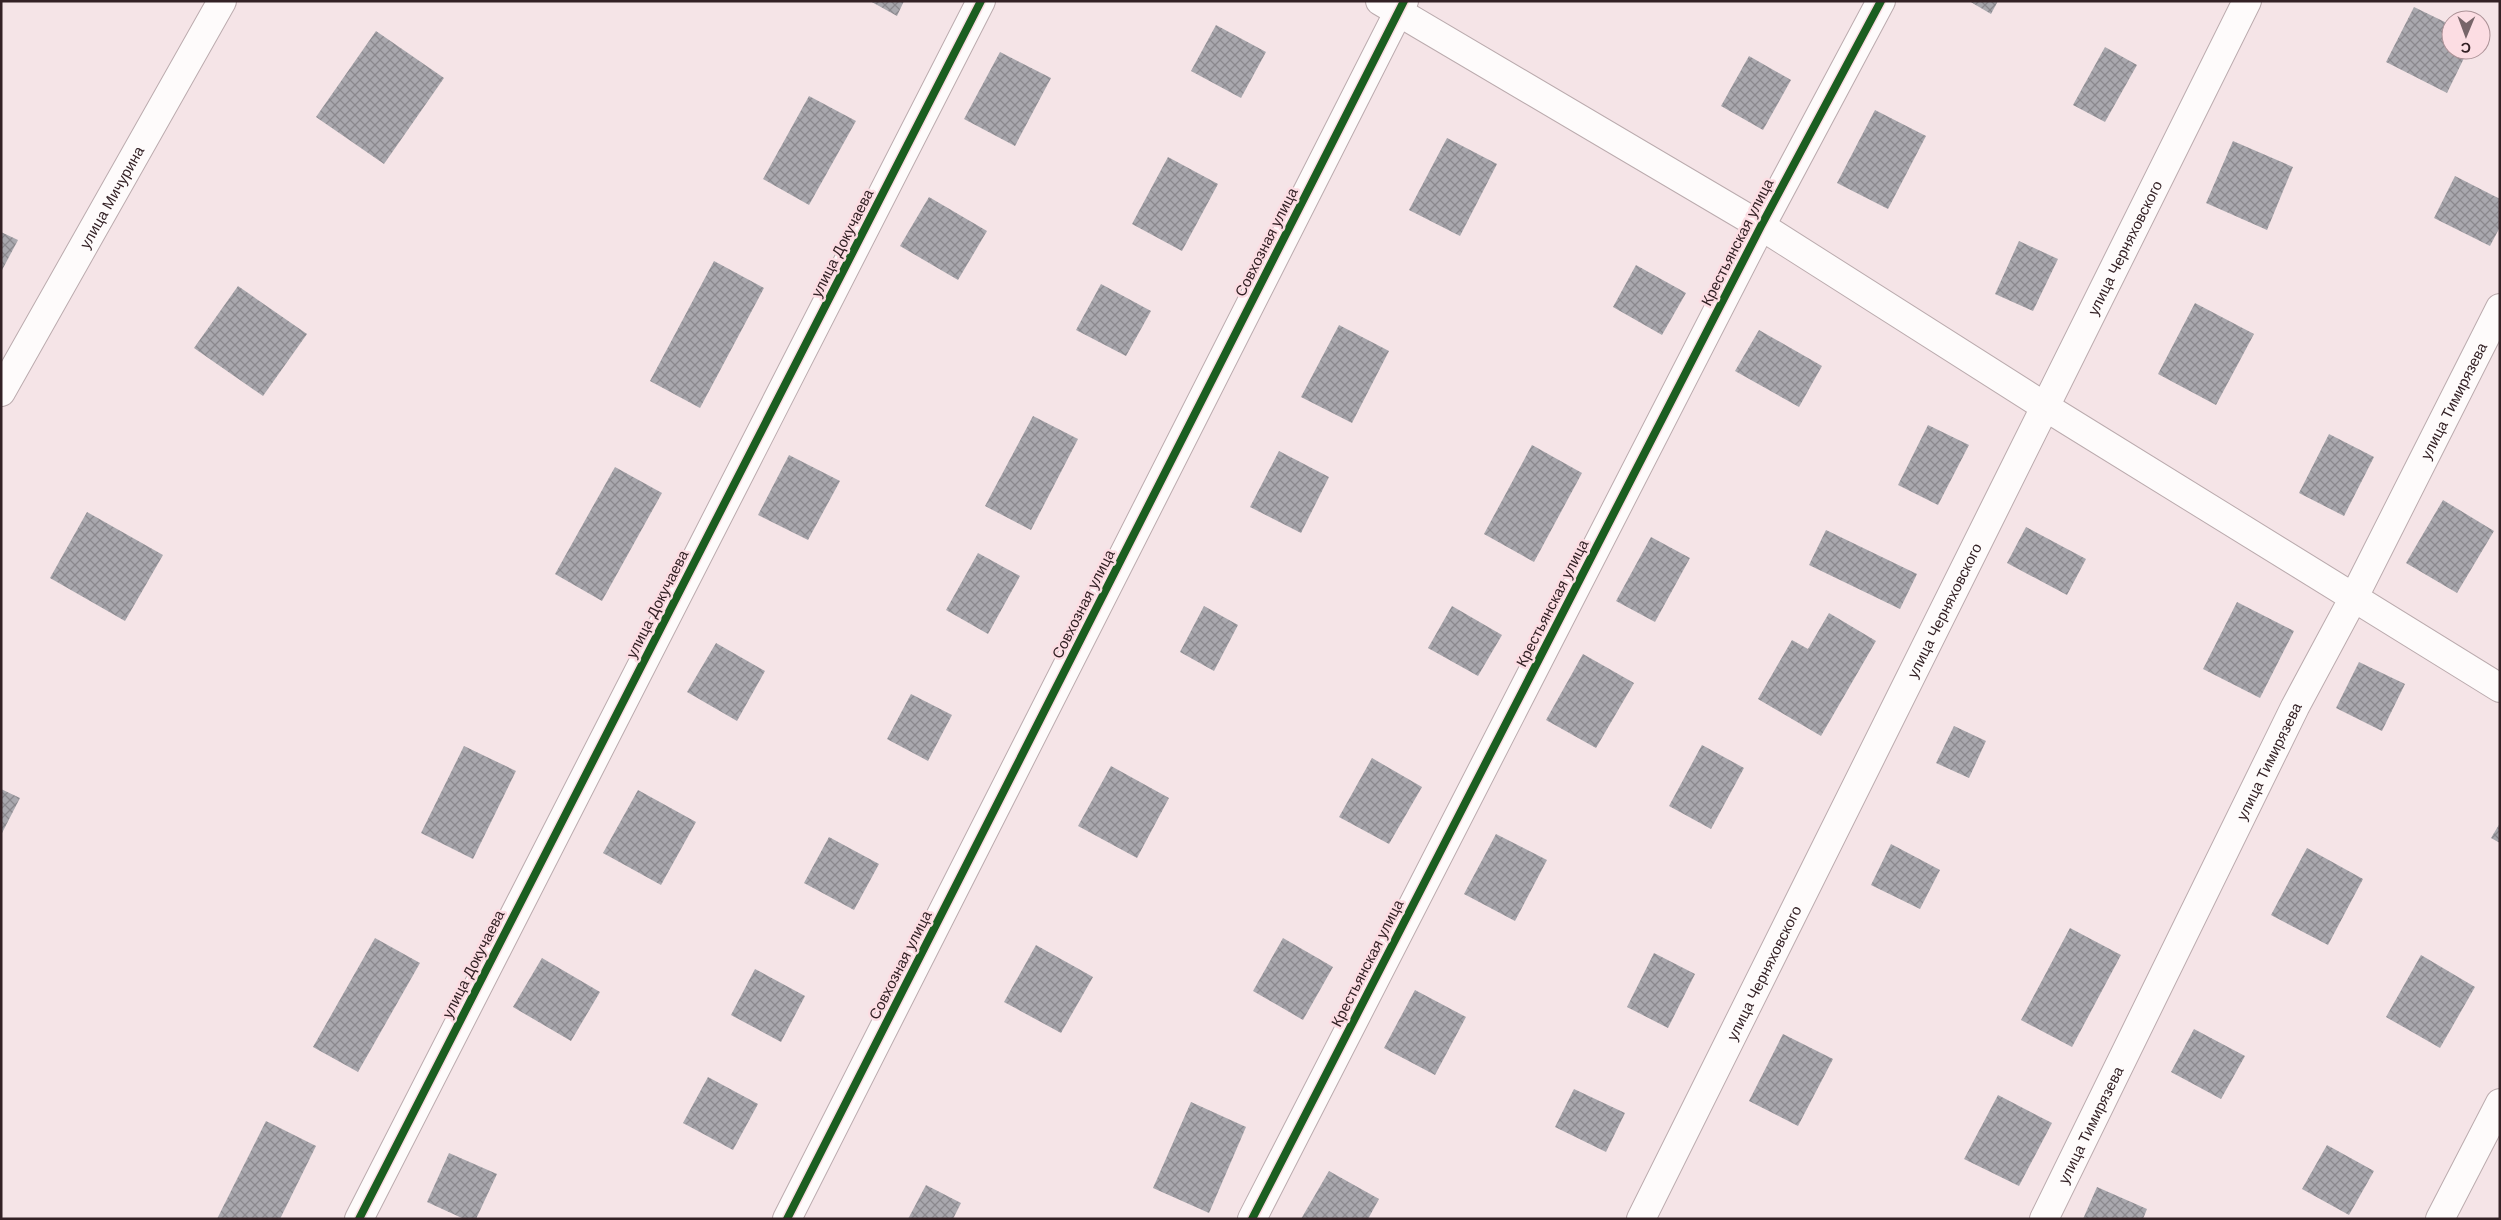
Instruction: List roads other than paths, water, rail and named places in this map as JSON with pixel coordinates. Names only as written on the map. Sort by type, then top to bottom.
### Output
[{"type":"street","name":"улица Мичурина","points":[[1,392],[222,1]]},
{"type":"street","name":"улица Докучаева","points":[[359,1219],[981,1]]},
{"type":"street","name":"Крестьянская улица","points":[[1252,1219],[1761,226],[1881,1]]},
{"type":"street","name":"улица Черняховского","points":[[1641,1219],[2247,1]]},
{"type":"street","points":[[1394,5],[1761,226],[2044,406],[2500,688]]},
{"type":"street","name":"Совхозная улица","points":[[787,1219],[1394,5]]},
{"type":"street","name":"улица Тимирязева","points":[[2044,1219],[2295,707],[2354,597],[2500,308]]},
{"type":"street","points":[[2440,1219],[2500,1102]]}]
